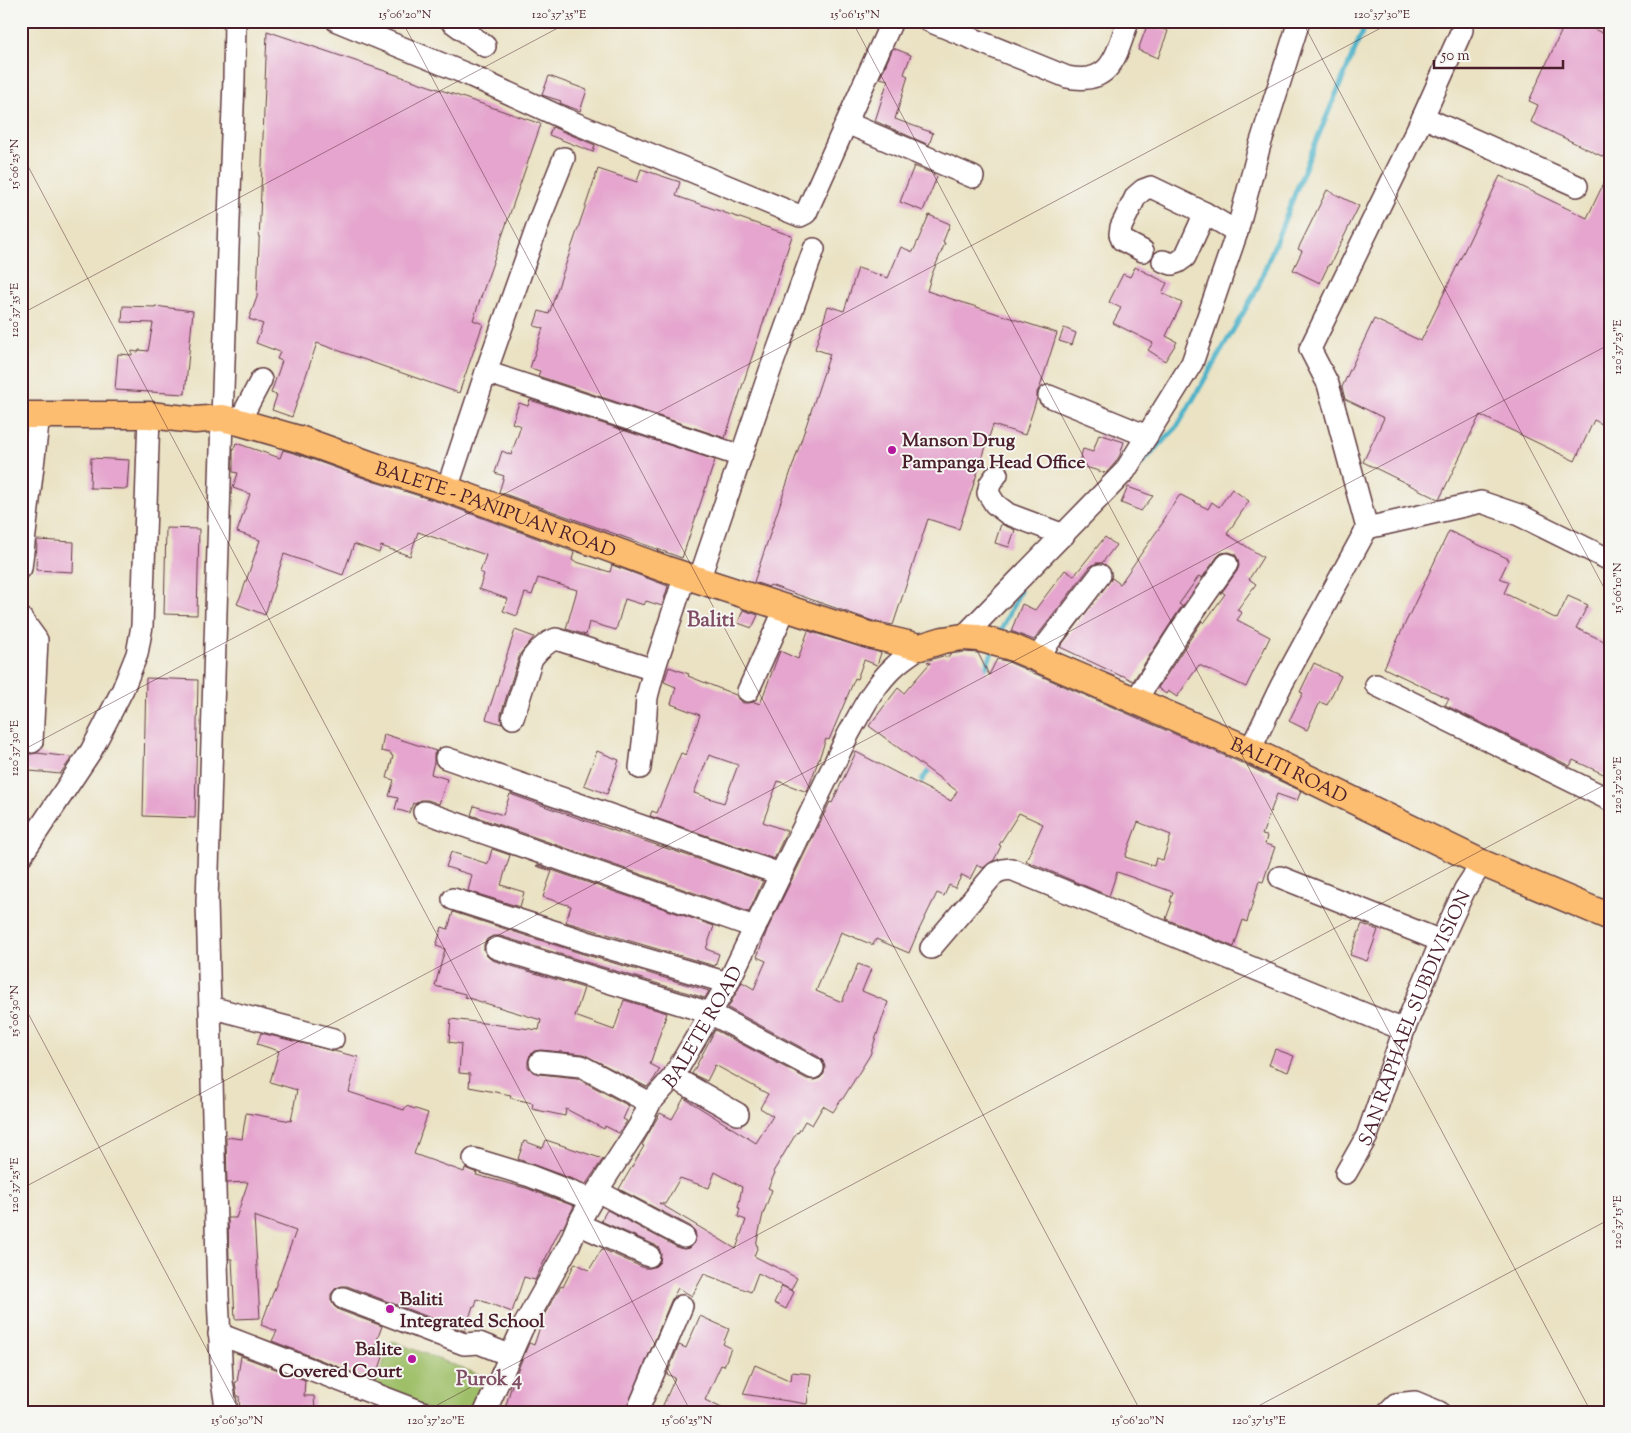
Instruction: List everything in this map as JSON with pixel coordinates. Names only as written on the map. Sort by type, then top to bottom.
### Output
[{"type":"main road","name":"BALETE - PANIPUAN ROAD","points":[[30,415],[149,415],[195,420],[230,420],[302,440],[380,468],[447,489],[577,538],[692,578],[868,635],[920,647],[943,640],[971,638]]},
{"type":"main road","name":"BALITI ROAD","points":[[971,638],[1011,647],[1037,657],[1250,750],[1482,863],[1610,917]]},
{"type":"street","points":[[227,1412],[222,1382],[219,1334],[207,902],[230,420],[235,21]]},
{"type":"street","points":[[337,21],[469,75],[565,119],[800,216],[806,213],[892,21]]},
{"type":"street","points":[[451,21],[484,46]]},
{"type":"street","points":[[929,21],[1067,77],[1081,80],[1093,78],[1105,71],[1116,57],[1128,21]]},
{"type":"street","points":[[971,638],[1125,471],[1192,363],[1237,232],[1259,148],[1299,21]]},
{"type":"street","points":[[1250,750],[1281,686],[1367,528],[1328,384],[1310,349],[1423,117],[1462,30]]},
{"type":"street","points":[[1423,117],[1577,186]]},
{"type":"street","points":[[847,123],[973,177]]},
{"type":"street","points":[[447,489],[542,213],[564,158]]},
{"type":"street","points":[[1143,252],[1122,240],[1120,234],[1121,227],[1136,196],[1151,187],[1204,213],[1237,232]]},
{"type":"street","points":[[1163,262],[1172,264],[1185,257],[1204,213]]},
{"type":"street","points":[[640,768],[646,726],[647,697],[654,670],[741,456],[814,249]]},
{"type":"street","points":[[486,372],[741,456]]},
{"type":"street","points":[[230,420],[261,380]]},
{"type":"street","points":[[1049,396],[1147,436]]},
{"type":"street","points":[[21,568],[30,415]]},
{"type":"street","points":[[21,856],[91,751],[123,689],[137,654],[142,626],[149,415]]},
{"type":"street","points":[[997,474],[990,484],[988,493],[995,504],[1008,514],[1064,535]]},
{"type":"street","points":[[1367,528],[1481,502],[1519,515],[1610,560]]},
{"type":"street","points":[[1135,701],[1182,628],[1227,564]]},
{"type":"street","points":[[1037,657],[1100,575]]},
{"type":"street","points":[[748,691],[784,609]]},
{"type":"street","points":[[21,618],[36,640],[32,742]]},
{"type":"street","points":[[513,718],[532,658],[549,642],[556,639],[654,670]]},
{"type":"street","name":"BALETE ROAD","points":[[486,1412],[509,1355],[594,1195],[639,1126],[650,1103],[673,1077],[728,984],[848,735],[869,696],[895,665],[920,647]]},
{"type":"street","points":[[1376,685],[1610,800]]},
{"type":"street","points":[[446,758],[780,874]]},
{"type":"street","points":[[424,812],[754,927]]},
{"type":"street","name":"SAN RAPHAEL SUBDIVISION","points":[[1346,1173],[1367,1136],[1404,1030],[1441,941],[1466,889],[1482,863]]},
{"type":"street","points":[[931,948],[995,873],[1011,869],[1404,1030]]},
{"type":"street","points":[[1280,877],[1441,941]]},
{"type":"street","points":[[453,899],[587,942],[728,984]]},
{"type":"street","points":[[496,948],[710,1013],[813,1068]]},
{"type":"street","points":[[210,1007],[333,1039]]},
{"type":"street","points":[[540,1062],[580,1066],[650,1103]]},
{"type":"street","points":[[673,1077],[738,1114]]},
{"type":"street","points":[[474,1160],[594,1195],[684,1237]]},
{"type":"street","points":[[578,1224],[649,1256]]},
{"type":"street","points":[[343,1298],[464,1344],[479,1342],[509,1355]]},
{"type":"street","points":[[637,1412],[682,1306]]},
{"type":"street","points":[[219,1334],[422,1412]]},
{"type":"street","points":[[1388,1412],[1396,1404],[1415,1402],[1439,1412]]},
{"type":"green space","name":"Balite Covered Court","points":[[392,1341],[485,1377],[472,1412],[435,1412],[374,1388]]},
{"type":"building","points":[[1540,21],[1578,21],[1610,37],[1610,160],[1531,122],[1538,105],[1529,101],[1561,32]]},
{"type":"building","points":[[1148,23],[1168,31],[1158,58],[1138,50]]},
{"type":"building","points":[[267,31],[541,124],[473,320],[483,324],[459,393],[317,343],[292,417],[272,410],[277,395],[271,393],[282,361],[277,359],[280,352],[256,343],[263,324],[249,319],[257,297]]},
{"type":"building","points":[[893,48],[911,55],[904,74],[908,76],[895,119],[933,133],[929,145],[875,121],[888,80],[880,78]]},
{"type":"building","points":[[549,76],[587,90],[580,111],[560,103],[561,101],[542,95]]},
{"type":"building","points":[[552,127],[595,145],[593,152],[549,135]]},
{"type":"building","points":[[914,166],[937,177],[923,211],[900,202]]},
{"type":"building","points":[[598,169],[637,182],[641,169],[680,182],[676,196],[792,236],[725,438],[538,376],[540,371],[530,368],[543,328],[534,326],[539,311],[549,314]]},
{"type":"building","points":[[1610,170],[1610,428],[1594,420],[1575,461],[1480,415],[1438,499],[1363,462],[1384,418],[1345,399],[1342,387],[1374,319],[1421,341],[1500,176],[1587,218]]},
{"type":"building","points":[[1327,190],[1359,206],[1320,283],[1293,270],[1302,251],[1298,249]]},
{"type":"building","points":[[929,215],[950,224],[927,291],[1057,333],[1025,435],[993,425],[959,529],[928,519],[893,625],[873,621],[770,585],[769,587],[754,582],[830,354],[815,349],[828,306],[844,311],[858,268],[888,278],[901,247],[913,252]]},
{"type":"building","points":[[1135,267],[1167,283],[1162,293],[1182,303],[1166,336],[1177,342],[1165,361],[1148,350],[1153,343],[1113,323],[1121,308],[1109,302],[1123,274],[1130,277]]},
{"type":"building","points":[[123,306],[155,306],[193,311],[185,394],[115,390],[118,354],[132,355],[132,351],[148,351],[153,323],[122,322]]},
{"type":"building","points":[[1064,328],[1076,333],[1072,345],[1059,341]]},
{"type":"building","points":[[530,400],[715,460],[682,558],[499,492],[504,476],[495,473],[502,451],[511,455],[521,426],[512,423],[519,403],[528,406]]},
{"type":"building","points":[[1099,434],[1124,442],[1120,455],[1106,473],[1078,465],[1083,449],[1093,452]]},
{"type":"building","points":[[236,443],[280,458],[283,450],[297,454],[375,482],[442,503],[574,552],[573,561],[610,572],[612,565],[668,586],[662,606],[646,601],[644,605],[625,599],[616,630],[589,622],[586,635],[566,629],[577,590],[538,578],[532,595],[525,593],[517,616],[503,611],[508,599],[479,589],[484,574],[480,572],[486,555],[418,532],[410,556],[381,546],[379,553],[354,544],[343,575],[284,554],[265,615],[237,604],[260,540],[237,532],[250,494],[233,488],[238,473],[233,472],[233,451]]},
{"type":"building","points":[[91,458],[129,460],[127,489],[90,488]]},
{"type":"building","points":[[1128,487],[1153,496],[1141,511],[1121,503]]},
{"type":"building","points":[[1232,489],[1249,501],[1227,534],[1263,557],[1249,579],[1256,584],[1237,610],[1242,613],[1237,620],[1270,637],[1246,687],[1199,665],[1177,697],[1168,691],[1166,694],[1158,688],[1202,621],[1204,623],[1225,594],[1222,592],[1239,566],[1235,554],[1229,552],[1221,553],[1202,578],[1199,576],[1179,604],[1182,606],[1133,681],[1060,647],[1112,578],[1120,584],[1179,496],[1181,495],[1208,509],[1212,502],[1219,507]]},
{"type":"building","points":[[1001,524],[1015,530],[1009,547],[995,543]]},
{"type":"building","points":[[166,528],[199,529],[197,615],[164,614]]},
{"type":"building","points":[[1449,531],[1509,559],[1500,578],[1509,582],[1504,593],[1557,619],[1568,596],[1588,605],[1576,628],[1610,644],[1610,777],[1573,760],[1570,766],[1445,705],[1449,699],[1384,668]]},
{"type":"building","points":[[1105,537],[1116,545],[1102,563],[1096,563],[1090,567],[1034,640],[1011,631],[1022,604],[1035,610],[1065,570],[1074,576]]},
{"type":"building","points":[[37,540],[74,542],[73,572],[36,570]]},
{"type":"building","points":[[743,610],[758,615],[752,628],[738,623]]},
{"type":"building","points":[[515,630],[534,637],[520,654],[501,714],[502,724],[486,719]]},
{"type":"building","points":[[808,631],[881,653],[877,665],[864,660],[829,740],[826,739],[807,792],[778,781],[763,822],[787,831],[774,859],[650,816],[652,811],[657,813],[681,753],[686,755],[700,715],[671,704],[676,687],[664,682],[669,667],[736,695],[743,703],[754,702],[760,704],[780,651],[798,659]],"holes":[[[709,755],[738,765],[724,803],[694,793]]]},
{"type":"building","points":[[978,653],[989,675],[997,659],[1006,661],[1244,764],[1301,791],[1297,801],[1277,794],[1262,835],[1267,836],[1265,844],[1275,847],[1263,882],[1259,881],[1247,922],[1243,920],[1234,947],[1166,919],[1172,902],[1170,902],[1173,892],[1117,872],[1109,896],[1026,861],[1043,824],[1019,813],[999,845],[1001,846],[994,860],[983,868],[977,865],[970,879],[962,875],[955,888],[949,885],[944,896],[937,893],[909,953],[876,939],[873,945],[841,932],[816,991],[842,1002],[858,964],[871,969],[862,991],[888,1002],[870,1055],[842,1100],[833,1112],[823,1106],[812,1125],[805,1121],[773,1172],[775,1173],[768,1188],[772,1190],[763,1214],[756,1245],[758,1246],[754,1256],[797,1278],[791,1290],[758,1273],[751,1292],[704,1274],[692,1296],[678,1288],[625,1412],[504,1412],[513,1381],[529,1343],[534,1345],[544,1315],[561,1286],[563,1287],[575,1263],[589,1270],[602,1249],[644,1268],[656,1266],[660,1262],[661,1254],[659,1248],[655,1245],[601,1221],[607,1210],[679,1248],[690,1248],[695,1242],[695,1231],[690,1226],[619,1189],[644,1146],[642,1145],[660,1113],[672,1119],[684,1098],[756,1143],[773,1116],[760,1108],[768,1094],[715,1065],[707,1081],[692,1074],[715,1030],[807,1079],[814,1080],[824,1074],[825,1067],[819,1057],[728,1008],[742,982],[754,989],[766,961],[757,957],[767,930],[856,752],[951,801],[957,791],[869,726],[898,688],[904,693],[930,663],[927,662],[929,660],[943,656],[947,658],[950,654]],"holes":[[[1138,822],[1171,835],[1163,860],[1156,858],[1154,866],[1125,857]],[[715,1172],[742,1187],[738,1217],[746,1220],[736,1249],[659,1203],[665,1204],[680,1178],[709,1188]]]},
{"type":"building","points":[[1314,663],[1341,676],[1327,705],[1320,702],[1307,730],[1289,721],[1303,693],[1300,692]]},
{"type":"building","points":[[146,678],[198,680],[195,818],[143,816]]},
{"type":"building","points":[[384,734],[436,751],[431,774],[447,779],[439,804],[428,800],[421,800],[415,804],[413,803],[409,813],[395,809],[398,798],[389,796],[394,780],[387,778],[393,756],[391,753],[381,751]]},
{"type":"building","points":[[597,751],[619,760],[607,794],[584,785]]},
{"type":"building","points":[[21,752],[71,757],[60,774],[21,770]]},
{"type":"building","points":[[510,794],[763,881],[749,912],[471,815],[474,806],[503,815]]},
{"type":"building","points":[[492,849],[510,855],[501,885],[524,892],[520,907],[468,891],[472,875],[446,867],[451,852],[488,864]]},
{"type":"building","points":[[537,865],[714,926],[706,949],[719,954],[715,966],[566,922],[571,906],[543,897],[552,871]]},
{"type":"building","points":[[453,912],[583,954],[709,991],[705,998],[500,936],[493,936],[487,939],[484,944],[484,950],[492,960],[584,988],[575,1016],[614,1030],[624,1000],[667,1013],[650,1064],[660,1069],[647,1087],[583,1054],[541,1050],[534,1051],[530,1055],[528,1067],[533,1072],[577,1078],[629,1106],[623,1119],[627,1121],[619,1133],[605,1126],[604,1129],[566,1109],[565,1116],[532,1109],[533,1103],[510,1098],[511,1095],[469,1087],[470,1074],[459,1073],[461,1044],[449,1042],[451,1019],[539,1030],[541,1020],[465,997],[465,994],[435,986],[445,949],[436,946],[442,927],[448,929]]},
{"type":"building","points":[[1362,924],[1378,930],[1367,961],[1350,955]]},
{"type":"building","points":[[261,1033],[358,1057],[349,1092],[404,1110],[406,1106],[428,1113],[414,1154],[464,1172],[465,1168],[477,1173],[476,1175],[526,1188],[574,1206],[563,1228],[561,1227],[535,1280],[524,1277],[512,1312],[477,1299],[465,1331],[347,1286],[336,1288],[331,1294],[334,1306],[339,1310],[382,1326],[372,1354],[383,1357],[375,1381],[272,1341],[277,1331],[261,1325],[296,1231],[254,1216],[260,1318],[235,1319],[232,1259],[229,1259],[228,1218],[236,1218],[248,1182],[227,1183],[226,1137],[242,1139],[246,1113],[291,1121],[297,1090],[270,1082],[279,1051],[257,1044]]},
{"type":"building","points":[[1275,1049],[1294,1056],[1288,1072],[1269,1065]]},
{"type":"building","points":[[546,1140],[603,1159],[586,1184],[518,1159],[524,1141],[543,1148]]},
{"type":"building","points":[[782,1286],[794,1292],[786,1309],[774,1303]]},
{"type":"building","points":[[700,1316],[729,1329],[723,1344],[731,1348],[724,1366],[721,1365],[705,1400],[730,1412],[660,1412],[675,1378],[667,1374],[679,1345],[686,1348]]},
{"type":"building","points":[[241,1356],[305,1380],[304,1396],[314,1396],[315,1412],[240,1412],[239,1396],[237,1396],[235,1382],[237,1382]]},
{"type":"building","points":[[755,1365],[791,1381],[792,1372],[811,1374],[807,1404],[743,1394]]},
{"type":"waterway","points":[[1140,465],[1177,427],[1257,289],[1309,158],[1367,21]]},
{"type":"waterway","points":[[999,635],[1020,591]]},
{"type":"waterway","points":[[984,672],[993,650]]},
{"type":"waterway","points":[[922,780],[932,766]]},
{"type":"place","name":"Manson Drug Pampanga Head Office","points":[[892,450]]},
{"type":"place","name":"Baliti Integrated School","points":[[390,1309]]},
{"type":"place","name":"Balite Covered Court","points":[[412,1359]]},
{"type":"district","name":"Baliti","points":[[711,619]]},
{"type":"district","name":"Purok 4","points":[[489,1378]]}]
